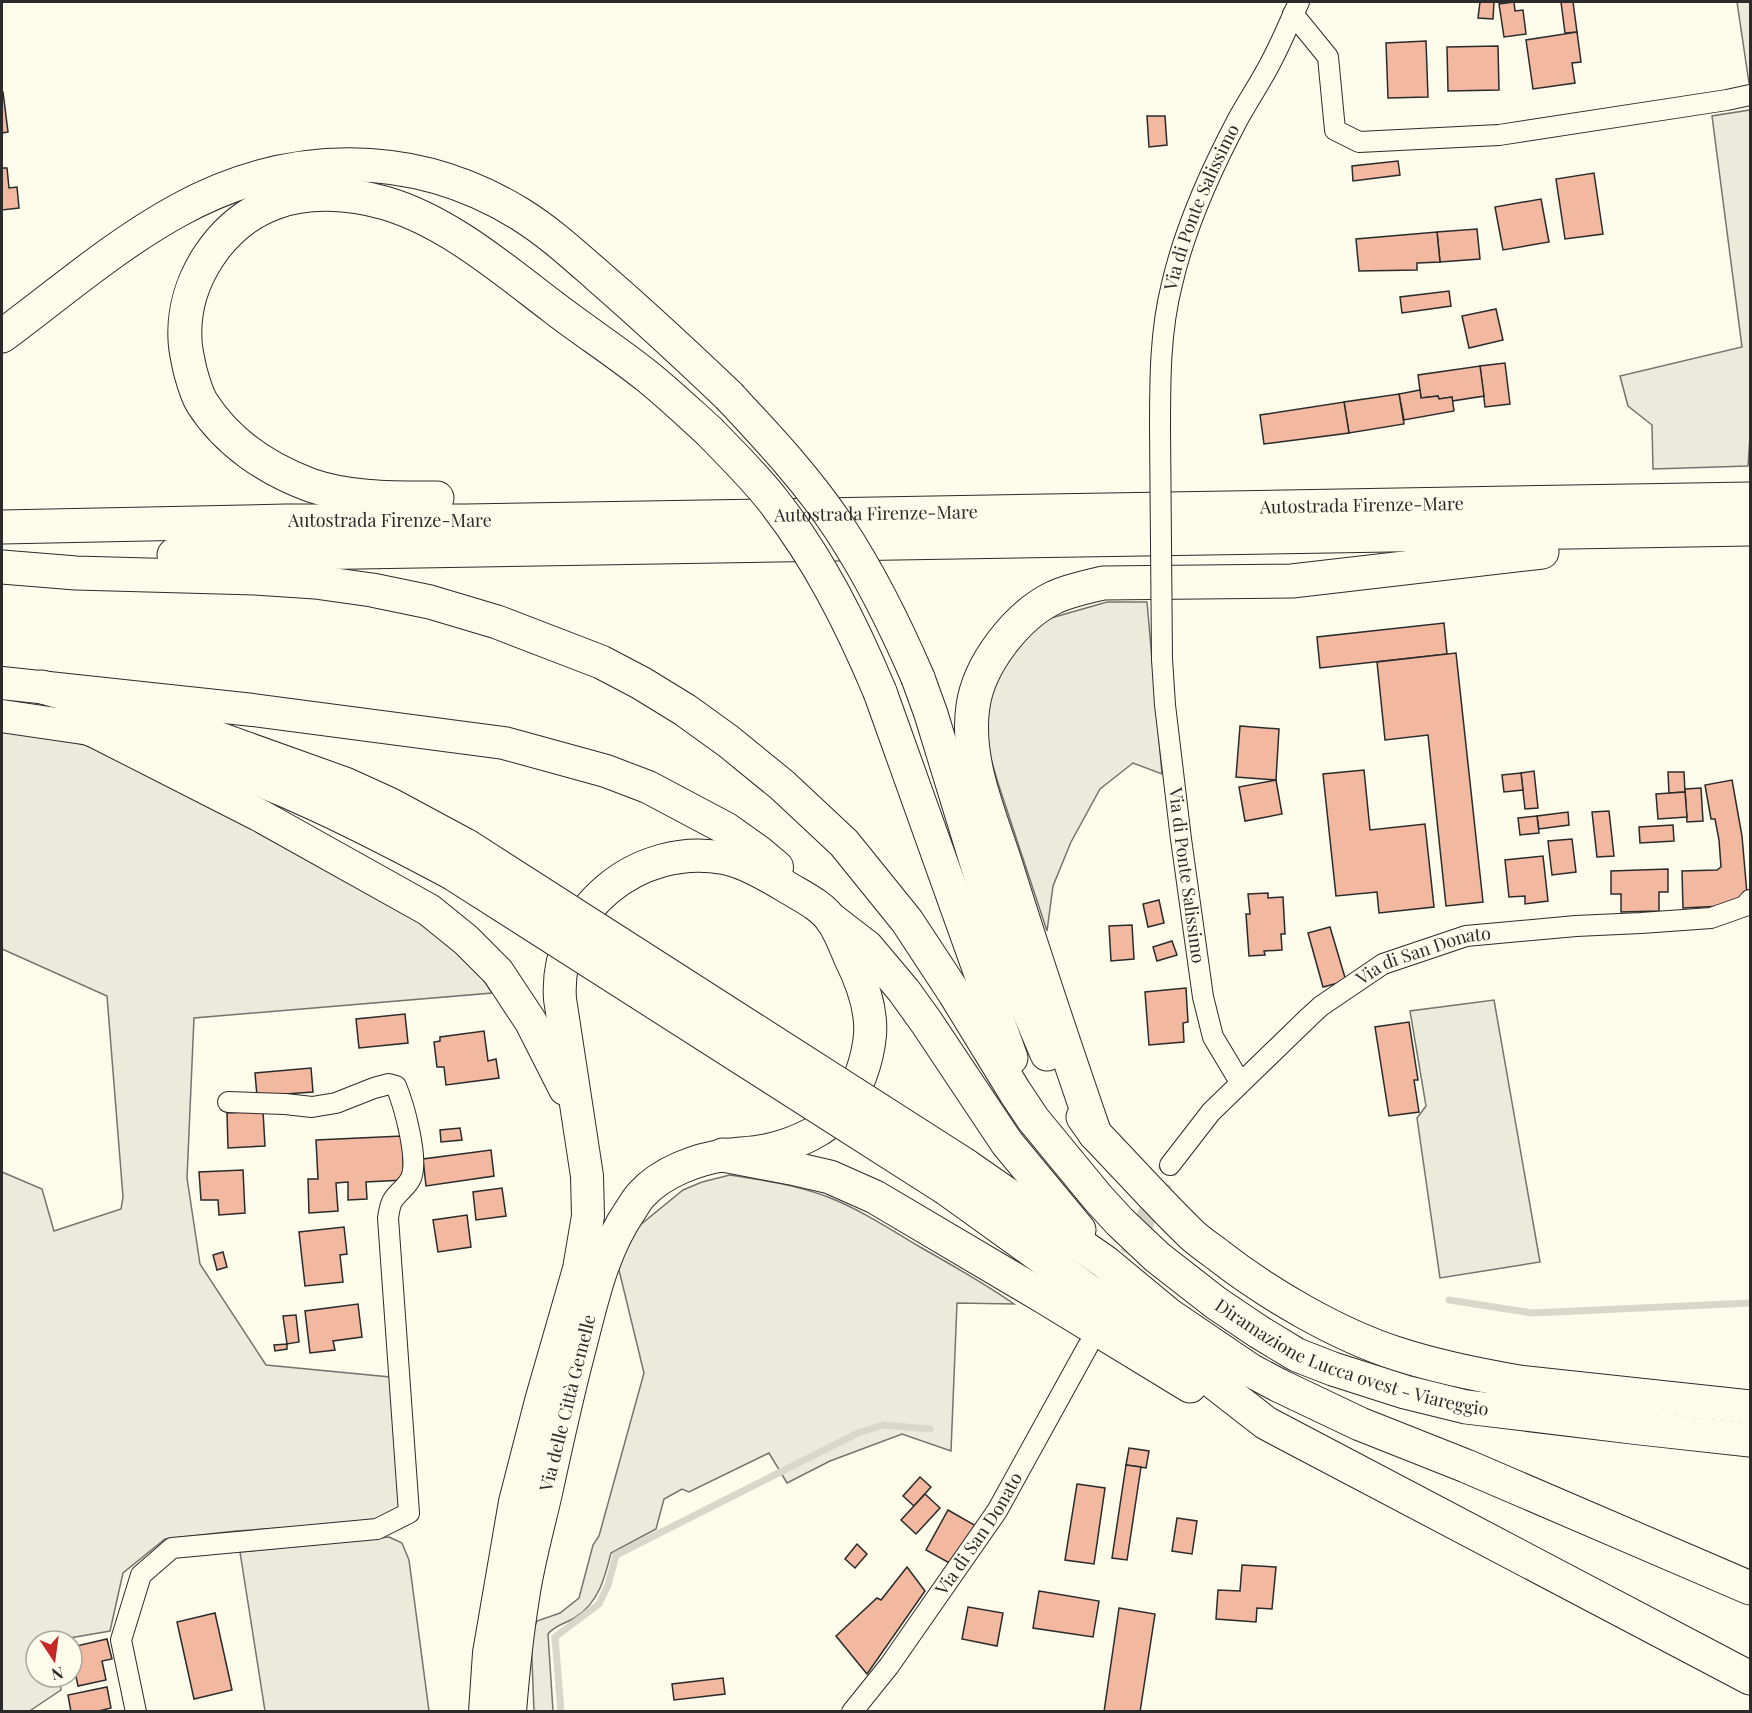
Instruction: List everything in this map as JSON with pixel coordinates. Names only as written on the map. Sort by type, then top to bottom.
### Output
[{"type":"highway","name":"Diramazione Lucca ovest - Viareggio","points":[[2,336],[141,232],[180,209],[218,191],[266,174],[292,169],[348,164],[406,170],[442,178],[491,197],[521,214],[552,236],[635,307],[729,396],[781,452],[839,526],[895,626],[918,678],[999,936],[1056,1075],[1095,1134],[1191,1234],[1239,1272],[1294,1306],[1351,1335],[1396,1353],[1444,1367],[1519,1382],[1750,1407]]},
{"type":"highway","points":[[668,517],[509,498],[399,498],[350,494],[311,485],[278,471],[246,450],[215,421],[201,401],[194,383],[185,341],[185,322],[193,287],[205,261],[234,227],[253,213],[275,203],[299,197],[335,195],[359,197],[408,211],[441,227],[503,269],[648,377],[709,431],[742,464],[770,497],[813,557],[863,650],[896,732],[1033,1119]]},
{"type":"highway","name":"Autostrada Firenze-Mare","points":[[2,527],[1750,499]]},
{"type":"highway","points":[[1095,1134],[1029,940],[975,768],[971,735],[973,705],[989,661],[1004,640],[1034,610],[1053,598],[1075,589],[1103,583],[1292,581],[1750,530]]},
{"type":"highway","name":"Autostrada Firenze-Mare","points":[[2,557],[1750,530]]},
{"type":"highway","points":[[2,567],[76,573],[255,578],[315,582],[372,590],[430,602],[497,621],[602,662],[685,710],[728,741],[782,785],[844,843],[907,921],[1033,1119]]},
{"type":"highway","points":[[42,687],[197,731],[334,780],[389,804],[459,859],[956,1177],[1105,1262],[1169,1315],[1250,1370],[1278,1386],[1360,1424],[1466,1466],[1750,1588]]},
{"type":"highway","points":[[90,729],[181,752],[247,776],[351,822],[459,859]]},
{"type":"highway","points":[[823,912],[867,947],[904,991],[1006,1143],[1105,1262]]},
{"type":"highway","name":"Diramazione Lucca ovest - Viareggio","points":[[1033,1119],[1098,1198],[1157,1257],[1216,1303],[1297,1355],[1405,1392],[1466,1407],[1750,1440]]},
{"type":"highway","points":[[723,1155],[813,1173],[860,1189],[1197,1390],[1266,1423],[1750,1677]]},
{"type":"highway","points":[[956,1177],[1101,1300],[1158,1339],[1266,1423]]},
{"type":"main road","points":[[2,683],[253,710],[429,733],[504,743],[552,755],[606,771],[648,787],[727,829],[758,850],[823,912]]},
{"type":"main road","points":[[2,716],[90,729],[259,815],[429,910],[448,924],[498,972],[531,1022],[579,1116]]},
{"type":"main road","name":"Via delle Città Gemelle","points":[[485,1712],[489,1653],[515,1502],[579,1269],[587,1226],[587,1176],[560,999],[560,975],[565,954],[575,927],[595,901],[626,876],[659,861],[687,855],[722,858],[751,867],[823,912],[863,985],[869,1014],[870,1033],[867,1052],[856,1086],[842,1110],[815,1132],[773,1149],[723,1155],[678,1169],[642,1193],[621,1223],[600,1275],[567,1398],[523,1595],[512,1677],[510,1712]]},
{"type":"street","points":[[1296,8],[1328,57],[1335,130],[1359,142],[1499,135],[1750,95]]},
{"type":"street","name":"Via di Ponte Salissimo","points":[[1240,1082],[1213,1037],[1203,997],[1165,705],[1162,659],[1161,356],[1172,284],[1187,232],[1238,120],[1272,60],[1296,8]]},
{"type":"street","name":"Via di San Donato","points":[[1170,1165],[1211,1112],[1240,1082],[1321,1006],[1383,964],[1466,936],[1576,926],[1711,918],[1745,906],[1750,900]]},
{"type":"street","points":[[136,1712],[122,1640],[141,1575],[172,1548],[377,1529],[409,1513],[388,1218],[393,1200],[411,1177],[413,1164],[412,1147],[401,1097],[396,1086],[389,1084],[336,1103],[312,1107],[228,1102]]},
{"type":"street","name":"Via di San Donato","points":[[852,1712],[889,1666],[998,1511],[1088,1346]]},
{"type":"shaded area","points":[[1737,2],[1750,2],[1750,83],[1749,83]]},
{"type":"shaded area","points":[[1750,110],[1750,436],[1748,466],[1653,469],[1652,425],[1628,406],[1620,376],[1742,347],[1712,116]]},
{"type":"shaded area","points":[[1107,602],[1147,602],[1162,774],[1133,763],[1100,789],[1071,842],[1053,886],[1047,931],[985,738],[987,697],[1008,651],[1044,620]]},
{"type":"shaded area","points":[[2,729],[39,733],[100,749],[172,782],[425,922],[469,957],[492,993],[194,1018],[187,1178],[200,1264],[266,1365],[390,1377],[402,1500],[394,1515],[368,1522],[236,1531],[165,1539],[123,1573],[110,1631],[84,1635],[84,1629],[24,1629],[24,1689],[61,1690],[28,1712],[2,1711],[2,1172],[42,1189],[54,1231],[121,1209],[123,1197],[107,996],[2,949]]},
{"type":"shaded area","points":[[1494,1000],[1540,1262],[1440,1278],[1417,1118],[1426,1106],[1410,1011]]},
{"type":"shaded area","points":[[730,1175],[792,1186],[840,1202],[956,1267],[1014,1304],[957,1303],[951,1451],[902,1434],[830,1461],[787,1483],[769,1453],[689,1492],[682,1489],[664,1499],[656,1529],[611,1553],[600,1588],[590,1604],[576,1617],[548,1634],[553,1711],[534,1711],[531,1635],[537,1621],[560,1613],[579,1598],[593,1545],[599,1536],[644,1373],[618,1266],[639,1226],[683,1190],[702,1182]]},
{"type":"shaded area","points":[[389,1537],[402,1543],[409,1560],[429,1711],[265,1711],[240,1552]]},
{"type":"building","points":[[1480,2],[1494,2],[1493,19],[1478,18]]},
{"type":"building","points":[[1514,2],[1515,11],[1523,10],[1526,34],[1504,37],[1499,4]]},
{"type":"building","points":[[1561,2],[1573,2],[1577,32],[1565,33]]},
{"type":"building","points":[[1577,32],[1581,62],[1572,63],[1575,83],[1533,89],[1526,40]]},
{"type":"building","points":[[1426,41],[1428,97],[1388,98],[1386,43]]},
{"type":"building","points":[[1498,46],[1499,90],[1448,91],[1447,47]]},
{"type":"building","points":[[2,92],[8,132],[2,133]]},
{"type":"building","points":[[1147,116],[1165,116],[1167,145],[1149,147]]},
{"type":"building","points":[[1398,161],[1400,175],[1353,181],[1352,166]]},
{"type":"building","points":[[2,168],[7,168],[9,188],[17,187],[19,208],[2,210]]},
{"type":"building","points":[[1594,173],[1603,234],[1565,239],[1556,179]]},
{"type":"building","points":[[1541,199],[1549,242],[1503,250],[1495,207]]},
{"type":"building","points":[[1477,229],[1480,259],[1440,262],[1437,232]]},
{"type":"building","points":[[1437,232],[1440,262],[1417,263],[1417,270],[1359,271],[1356,239]]},
{"type":"building","points":[[1449,291],[1451,306],[1402,313],[1400,297]]},
{"type":"building","points":[[1496,309],[1503,340],[1469,348],[1462,316]]},
{"type":"building","points":[[1505,363],[1510,404],[1485,407],[1480,366]]},
{"type":"building","points":[[1480,366],[1484,396],[1452,401],[1452,397],[1421,398],[1418,375]]},
{"type":"building","points":[[1420,390],[1421,398],[1452,397],[1454,411],[1404,420],[1399,394]]},
{"type":"building","points":[[1399,394],[1404,424],[1349,433],[1344,402]]},
{"type":"building","points":[[1344,402],[1349,433],[1264,444],[1260,415]]},
{"type":"building","points":[[1444,623],[1447,654],[1320,668],[1317,637]]},
{"type":"building","points":[[1456,653],[1483,902],[1446,906],[1428,735],[1385,740],[1377,662]]},
{"type":"building","points":[[1240,726],[1279,729],[1276,780],[1236,777]]},
{"type":"building","points":[[1364,770],[1370,830],[1425,824],[1434,907],[1379,913],[1377,892],[1336,896],[1323,774]]},
{"type":"building","points":[[1534,771],[1538,808],[1525,809],[1521,773]]},
{"type":"building","points":[[1668,772],[1684,772],[1685,792],[1669,793]]},
{"type":"building","points":[[1521,773],[1523,790],[1504,792],[1502,775]]},
{"type":"building","points":[[1276,780],[1282,814],[1245,821],[1239,787]]},
{"type":"building","points":[[1732,780],[1742,836],[1747,894],[1723,906],[1683,908],[1682,871],[1717,870],[1721,867],[1715,819],[1711,819],[1705,785]]},
{"type":"building","points":[[1701,788],[1703,821],[1687,822],[1685,789]]},
{"type":"building","points":[[1685,792],[1687,817],[1658,819],[1656,794]]},
{"type":"building","points":[[1609,811],[1614,856],[1597,857],[1592,812]]},
{"type":"building","points":[[1568,812],[1569,825],[1539,829],[1537,816]]},
{"type":"building","points":[[1537,816],[1539,833],[1520,835],[1518,818]]},
{"type":"building","points":[[1673,825],[1674,841],[1640,843],[1639,827]]},
{"type":"building","points":[[1572,839],[1576,872],[1552,875],[1548,841]]},
{"type":"building","points":[[1543,856],[1548,901],[1525,904],[1525,896],[1509,897],[1505,860]]},
{"type":"building","points":[[1668,869],[1668,892],[1659,892],[1659,911],[1621,912],[1621,894],[1611,894],[1611,871]]},
{"type":"building","points":[[1268,893],[1268,898],[1283,897],[1285,934],[1281,934],[1282,950],[1264,951],[1265,955],[1249,956],[1246,914],[1250,914],[1248,894]]},
{"type":"building","points":[[1159,900],[1164,923],[1148,927],[1143,904]]},
{"type":"building","points":[[1132,925],[1134,959],[1111,961],[1109,926]]},
{"type":"building","points":[[1330,927],[1346,981],[1323,987],[1308,933]]},
{"type":"building","points":[[1172,941],[1177,955],[1157,961],[1153,947]]},
{"type":"building","points":[[1186,988],[1188,1022],[1183,1023],[1184,1042],[1149,1045],[1145,992]]},
{"type":"building","points":[[405,1014],[408,1043],[359,1048],[356,1019]]},
{"type":"building","points":[[1409,1022],[1418,1080],[1414,1080],[1419,1112],[1389,1116],[1375,1027]]},
{"type":"building","points":[[484,1031],[488,1061],[496,1059],[499,1078],[446,1085],[444,1067],[437,1067],[434,1042],[440,1041],[440,1037]]},
{"type":"building","points":[[311,1068],[313,1092],[257,1096],[255,1073]]},
{"type":"building","points":[[263,1111],[265,1146],[228,1148],[227,1113]]},
{"type":"building","points":[[460,1128],[462,1140],[441,1142],[440,1130]]},
{"type":"building","points":[[402,1136],[404,1180],[366,1182],[367,1199],[348,1200],[348,1182],[336,1183],[338,1211],[309,1213],[308,1179],[318,1179],[316,1140]]},
{"type":"building","points":[[491,1150],[494,1176],[426,1186],[423,1159]]},
{"type":"building","points":[[243,1170],[245,1213],[219,1215],[218,1200],[201,1200],[199,1172]]},
{"type":"building","points":[[502,1188],[506,1216],[476,1220],[473,1192]]},
{"type":"building","points":[[467,1215],[471,1247],[438,1252],[433,1220]]},
{"type":"building","points":[[344,1227],[347,1254],[340,1255],[343,1282],[305,1286],[299,1232]]},
{"type":"building","points":[[223,1252],[227,1267],[217,1270],[213,1255]]},
{"type":"building","points":[[358,1304],[362,1337],[333,1341],[335,1350],[310,1353],[305,1311]]},
{"type":"building","points":[[296,1315],[299,1342],[287,1344],[283,1316]]},
{"type":"building","points":[[287,1344],[287,1349],[275,1351],[274,1345]]},
{"type":"building","points":[[1129,1448],[1149,1451],[1146,1468],[1126,1465]]},
{"type":"building","points":[[1126,1465],[1141,1467],[1127,1560],[1112,1558]]},
{"type":"building","points":[[920,1477],[931,1487],[914,1506],[903,1496]]},
{"type":"building","points":[[1077,1484],[1105,1488],[1094,1564],[1065,1560]]},
{"type":"building","points":[[925,1494],[940,1508],[916,1534],[901,1520]]},
{"type":"building","points":[[948,1510],[976,1526],[953,1565],[926,1550]]},
{"type":"building","points":[[1177,1518],[1197,1521],[1192,1554],[1172,1551]]},
{"type":"building","points":[[857,1544],[867,1554],[855,1568],[845,1559]]},
{"type":"building","points":[[1242,1565],[1276,1567],[1272,1609],[1257,1608],[1256,1622],[1216,1619],[1218,1590],[1240,1591]]},
{"type":"building","points":[[907,1567],[925,1591],[867,1674],[836,1636],[877,1598],[881,1600]]},
{"type":"building","points":[[1039,1591],[1099,1601],[1093,1637],[1033,1628]]},
{"type":"building","points":[[968,1607],[1003,1613],[997,1646],[962,1639]]},
{"type":"building","points":[[1119,1608],[1155,1614],[1140,1712],[1104,1712]]},
{"type":"building","points":[[215,1613],[232,1690],[194,1699],[177,1622]]},
{"type":"building","points":[[107,1639],[112,1659],[102,1661],[106,1680],[84,1685],[84,1644]]},
{"type":"building","points":[[723,1678],[725,1694],[674,1700],[672,1684]]},
{"type":"building","points":[[107,1687],[111,1708],[95,1712],[71,1712],[68,1695]]},
{"type":"waterway","points":[[1449,1300],[1532,1313],[1750,1303]]},
{"type":"waterway","points":[[561,1712],[555,1637],[599,1604],[608,1585],[616,1555],[858,1433],[883,1425],[930,1429]]},
{"type":"tunnel","points":[[1117,1282],[1170,1165]]}]
